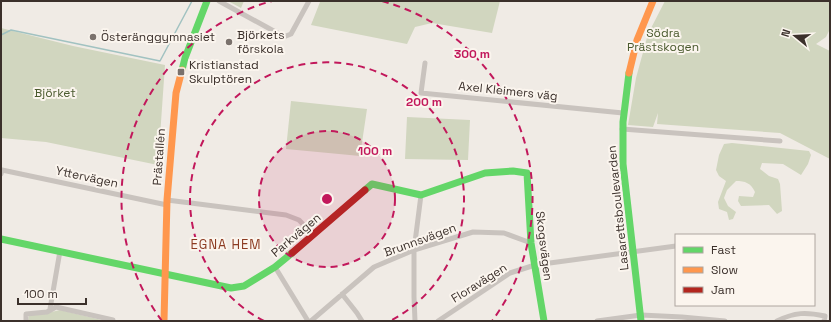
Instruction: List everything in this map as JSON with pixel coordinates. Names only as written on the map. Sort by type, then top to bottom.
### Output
[{"type":"street","name":"Prästallén","points":[[164,321],[167,202],[176,93],[185,58],[207,1]]},
{"type":"street","points":[[219,1],[281,35],[286,36],[291,34],[309,1]]},
{"type":"street","name":"Lasarettsboulevarden","points":[[641,318],[623,165],[622,129],[631,62],[643,24],[653,1]]},
{"type":"street","name":"Axel Kleimers väg","points":[[425,63],[421,93],[623,113]]},
{"type":"street","points":[[622,129],[780,141]]},
{"type":"street","name":"Skogsvägen","points":[[422,195],[485,173],[513,171],[527,173],[531,243],[544,321]]},
{"type":"street","name":"Yttervägen","points":[[2,172],[167,202],[286,215],[299,220],[313,235]]},
{"type":"street","name":"Parkvägen","points":[[1,239],[231,288],[244,286],[275,267],[372,184],[422,195]]},
{"type":"street","points":[[415,321],[414,250],[422,195]]},
{"type":"street","name":"Brunnsvägen","points":[[311,321],[374,267],[414,250],[473,232],[504,233],[531,243]]},
{"type":"street","name":"Floravägen","points":[[438,321],[510,273],[535,265],[675,246]]},
{"type":"street","points":[[50,309],[60,251]]},
{"type":"street","points":[[275,267],[308,321]]},
{"type":"street","points":[[342,294],[357,312],[362,321]]},
{"type":"street","points":[[26,321],[26,314],[47,312],[56,307],[112,321]]},
{"type":"street","points":[[777,321],[788,315],[807,313],[824,318]]},
{"type":"street","points":[[597,321],[682,317],[725,321]]},
{"type":"green space","points":[[228,1],[244,1],[241,8]]},
{"type":"green space","points":[[317,1],[500,1],[492,33],[432,23],[415,27],[407,44],[311,25],[320,2]]},
{"type":"green space","name":"Södra Prästskogen","points":[[665,1],[830,1],[830,29],[826,37],[816,44],[830,51],[830,159],[780,133],[657,124],[658,113],[653,127],[628,125],[636,78],[648,34]]},
{"type":"green space","name":"Björket","points":[[1,28],[73,46],[165,65],[158,165],[46,142],[1,138]]},
{"type":"green space","points":[[291,101],[367,109],[360,156],[286,149]]},
{"type":"green space","points":[[407,117],[470,120],[468,160],[405,159]]},
{"type":"green space","points":[[732,143],[809,151],[811,155],[808,164],[801,175],[783,164],[762,163],[760,169],[769,176],[778,179],[780,184],[782,211],[777,214],[769,205],[741,206],[738,201],[739,196],[753,197],[755,192],[752,186],[742,181],[736,181],[727,190],[724,198],[728,206],[736,212],[733,219],[729,220],[727,212],[719,209],[718,202],[726,181],[719,176],[716,170],[719,155],[724,144]]},
{"type":"green space","points":[[60,310],[106,321],[28,321],[29,315]]},
{"type":"waterway","points":[[1,35],[11,30],[160,61],[192,1]]},
{"type":"traffic: fast","points":[[182,70],[185,58],[207,1]]},
{"type":"traffic: fast","points":[[629,73],[623,122],[623,164],[641,321]]},
{"type":"traffic: fast","points":[[365,190],[372,184],[421,195],[485,173],[513,171],[527,173],[531,243],[544,321]]},
{"type":"traffic: fast","points":[[1,239],[231,288],[244,286],[275,267],[292,253]]},
{"type":"traffic: slow","points":[[629,73],[637,40],[653,1]]},
{"type":"traffic: slow","points":[[164,321],[167,200],[176,93],[182,70]]},
{"type":"traffic: jam","points":[[292,253],[365,190]]},
{"type":"place","name":"Österänggymnasiet","points":[[93,37]]},
{"type":"place","name":"Björkets förskola","points":[[229,42]]},
{"type":"place","name":"Kristianstad Skulptören","points":[[181,72]]},
{"type":"district","name":"EGNA HEM","points":[[226,244]]}]
